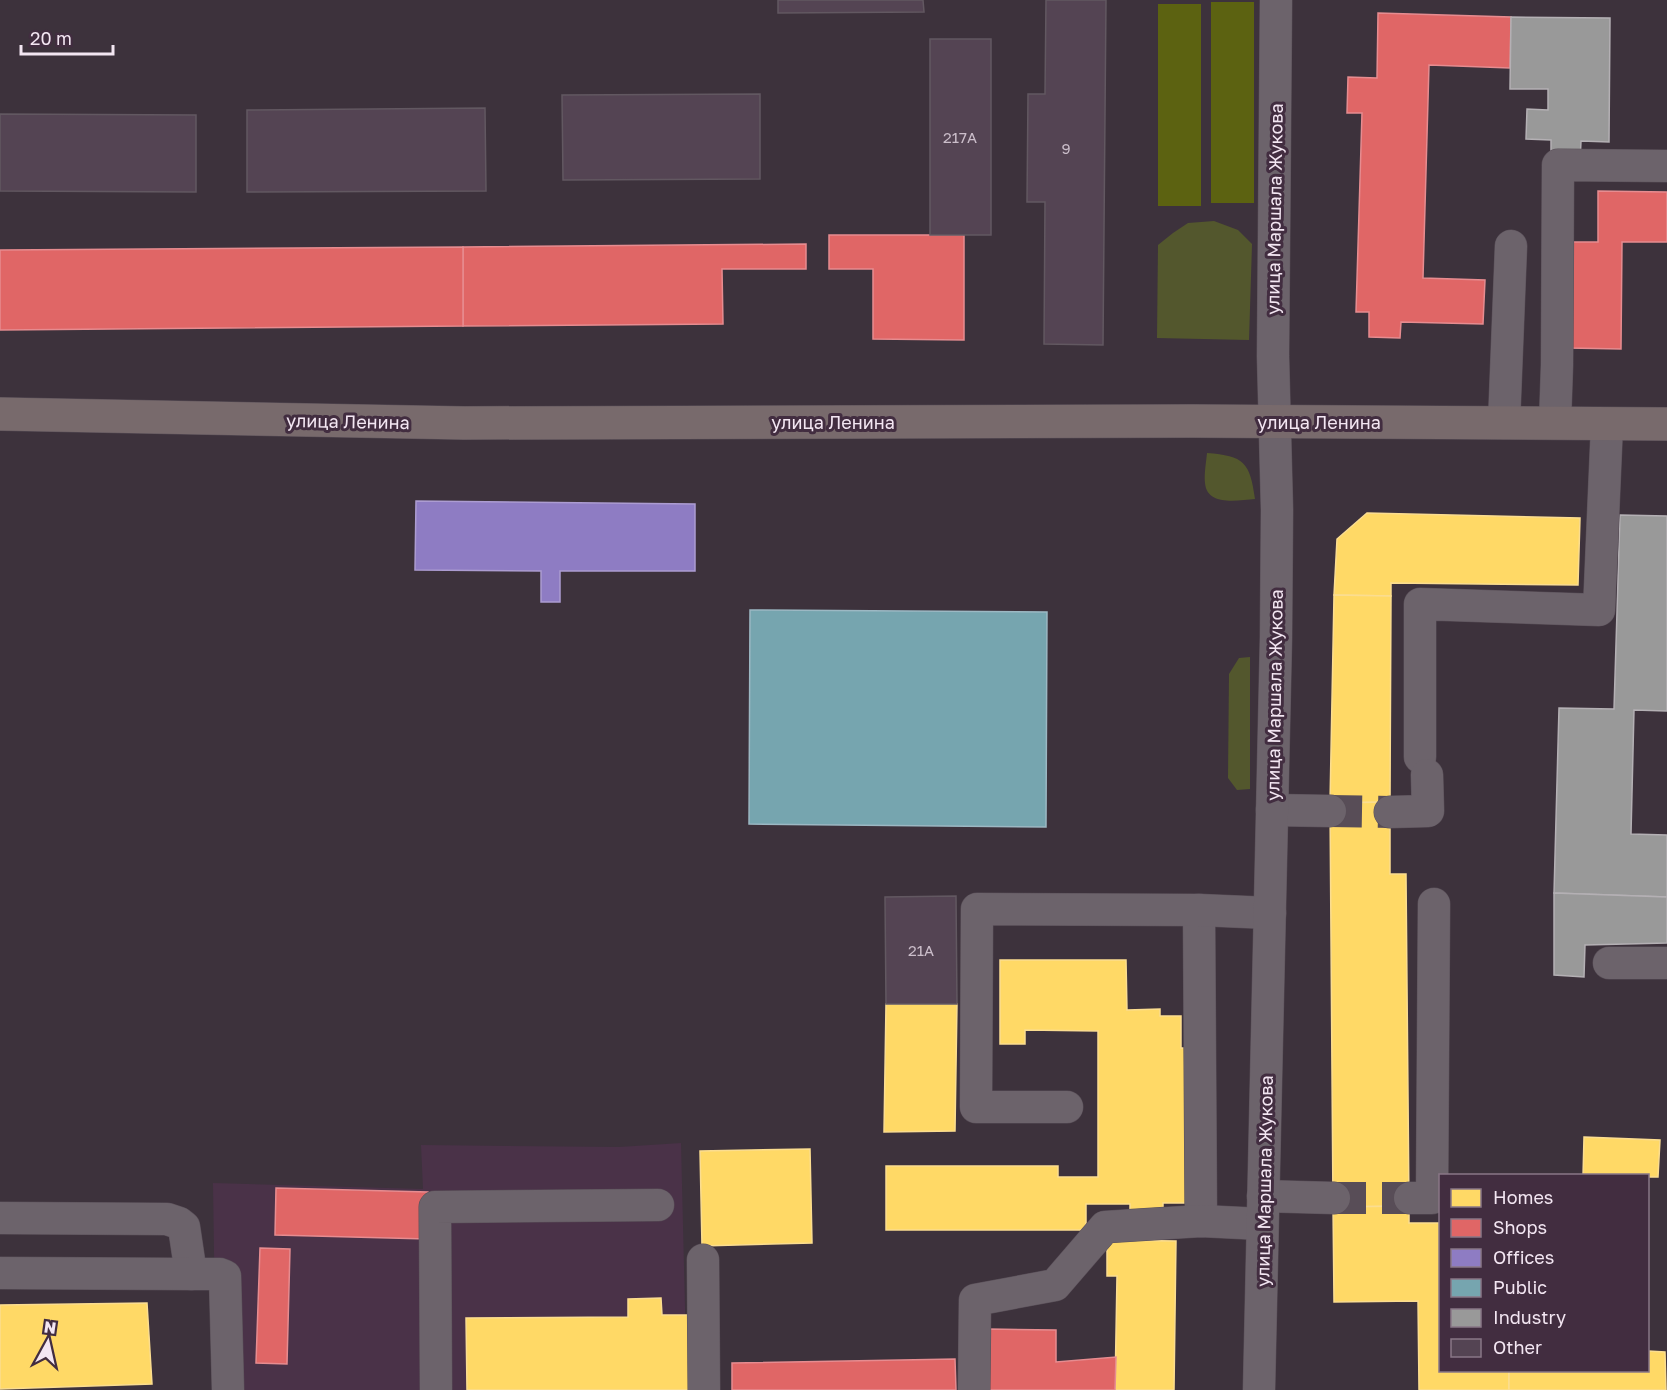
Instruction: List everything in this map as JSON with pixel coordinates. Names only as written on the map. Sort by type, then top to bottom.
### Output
[{"type":"main road","name":"улица Ленина","points":[[0,414],[464,423],[1338,421],[1667,424]]},
{"type":"street","name":"улица Маршала Жукова","points":[[1259,1390],[1277,533],[1273,344],[1276,0]]},
{"type":"street","points":[[1555,423],[1558,165],[1667,166]]},
{"type":"street","points":[[1504,423],[1511,246]]},
{"type":"street","points":[[1390,812],[1428,811],[1424,766],[1420,604],[1599,610],[1607,424]]},
{"type":"street","points":[[1272,810],[1330,812]]},
{"type":"street","points":[[1427,1198],[1434,904]]},
{"type":"street","points":[[1067,1107],[976,1107],[977,909],[1199,910],[1270,913]]},
{"type":"street","points":[[1199,910],[1201,1221]]},
{"type":"street","points":[[1608,963],[1667,963]]},
{"type":"street","points":[[974,1390],[975,1300],[1056,1285],[1105,1227],[1201,1221],[1334,1198]]},
{"type":"street","points":[[436,1390],[435,1207],[658,1205]]},
{"type":"street","points":[[0,1218],[167,1219],[184,1227],[191,1274]]},
{"type":"street","points":[[703,1260],[704,1390]]},
{"type":"street","points":[[0,1273],[220,1274],[225,1276],[228,1390]]},
{"type":"shaded area","points":[[681,1143],[687,1390],[216,1390],[213,1183],[423,1189],[421,1145],[619,1147]]},
{"type":"green space","points":[[1211,2],[1254,2],[1254,203],[1211,203]]},
{"type":"green space","points":[[1158,4],[1201,4],[1201,206],[1158,206]]},
{"type":"green space","points":[[1214,221],[1238,230],[1252,244],[1249,340],[1157,338],[1158,245],[1188,223]]},
{"type":"green space","points":[[1207,453],[1229,456],[1243,463],[1251,477],[1255,499],[1233,501],[1211,496],[1205,483]]},
{"type":"green space","points":[[1250,657],[1250,789],[1237,790],[1228,778],[1229,674],[1239,658]]},
{"type":"building: Homes","points":[[1367,513],[1580,518],[1578,585],[1391,583],[1391,596],[1334,595],[1337,539]]},
{"type":"building: Homes","points":[[1334,595],[1391,596],[1390,802],[1330,803]]},
{"type":"building: Homes","points":[[1390,802],[1390,874],[1406,874],[1409,1206],[1333,1207],[1330,803]]},
{"type":"building: Homes","points":[[1000,960],[1126,960],[1127,1010],[1160,1009],[1160,1016],[1181,1016],[1181,1048],[1189,1048],[1189,1203],[1163,1203],[1163,1211],[1130,1211],[1130,1204],[1086,1204],[1086,1230],[886,1230],[886,1166],[1058,1166],[1058,1177],[1098,1177],[1098,1031],[1025,1030],[1025,1044],[1000,1044]]},
{"type":"building: Homes","points":[[886,1004],[957,1004],[955,1131],[884,1132]]},
{"type":"building: Homes","points":[[1584,1137],[1660,1140],[1658,1177],[1649,1177],[1649,1174],[1583,1174]]},
{"type":"building: Homes","points":[[810,1149],[812,1243],[702,1246],[700,1151]]},
{"type":"building: Homes","points":[[1409,1206],[1409,1223],[1439,1223],[1439,1372],[1509,1372],[1509,1390],[1419,1390],[1418,1301],[1334,1302],[1333,1207]]},
{"type":"building: Homes","points":[[1107,1240],[1176,1241],[1174,1390],[1115,1390],[1117,1276],[1107,1276]]},
{"type":"building: Homes","points":[[661,1298],[662,1315],[697,1315],[696,1390],[467,1390],[466,1318],[628,1317],[628,1299]]},
{"type":"building: Homes","points":[[147,1303],[152,1384],[0,1389],[0,1305]]},
{"type":"building: Homes","points":[[1649,1351],[1665,1352],[1666,1390],[1509,1390],[1509,1372],[1649,1372]]},
{"type":"building: Shops","points":[[1378,13],[1511,17],[1510,68],[1429,65],[1423,278],[1485,280],[1483,324],[1401,322],[1400,338],[1369,337],[1369,312],[1356,312],[1362,113],[1347,113],[1348,77],[1377,78]]},
{"type":"building: Shops","points":[[1598,191],[1667,192],[1667,242],[1622,242],[1621,349],[1569,348],[1570,242],[1598,242]]},
{"type":"building: Shops","points":[[829,235],[964,235],[964,340],[873,339],[873,269],[829,269]]},
{"type":"building: Shops","points":[[806,244],[806,269],[722,269],[723,324],[463,326],[463,247]]},
{"type":"building: Shops","points":[[463,247],[463,326],[0,330],[0,250]]},
{"type":"building: Shops","points":[[276,1188],[428,1192],[427,1239],[275,1235]]},
{"type":"building: Shops","points":[[260,1248],[290,1249],[287,1364],[256,1363]]},
{"type":"building: Shops","points":[[989,1329],[1056,1330],[1056,1362],[1116,1357],[1115,1390],[988,1390]]},
{"type":"building: Shops","points":[[955,1359],[956,1390],[732,1390],[732,1363]]},
{"type":"building: Offices","points":[[416,501],[695,504],[695,571],[560,571],[560,602],[541,602],[541,571],[415,570]]},
{"type":"building: Public","points":[[750,610],[1047,612],[1046,827],[749,824]]},
{"type":"building: Industry","points":[[1511,17],[1610,18],[1609,142],[1581,141],[1580,164],[1551,164],[1551,140],[1526,139],[1527,109],[1548,110],[1548,89],[1510,89]]},
{"type":"building: Industry","points":[[1620,515],[1667,516],[1667,711],[1634,710],[1631,834],[1667,835],[1667,897],[1554,893],[1559,708],[1614,709]]},
{"type":"building: Industry","points":[[1554,893],[1667,897],[1667,943],[1585,945],[1584,977],[1554,975]]},
{"type":"building: Other","points":[[778,0],[923,0],[924,12],[778,13]]},
{"type":"building: Other","points":[[1046,0],[1106,0],[1103,345],[1044,344],[1045,202],[1027,202],[1028,94],[1045,94]]},
{"type":"building: Other","points":[[930,39],[991,39],[991,235],[930,235]]},
{"type":"building: Other","points":[[760,94],[760,179],[563,180],[562,95]]},
{"type":"building: Other","points":[[485,108],[486,191],[247,192],[247,110]]},
{"type":"building: Other","points":[[0,114],[196,115],[196,192],[0,191]]},
{"type":"building: Other","points":[[956,896],[957,1004],[886,1004],[885,897]]},
{"type":"tunnel","points":[[1330,811],[1390,812]]},
{"type":"tunnel","points":[[1334,1198],[1410,1198]]}]
